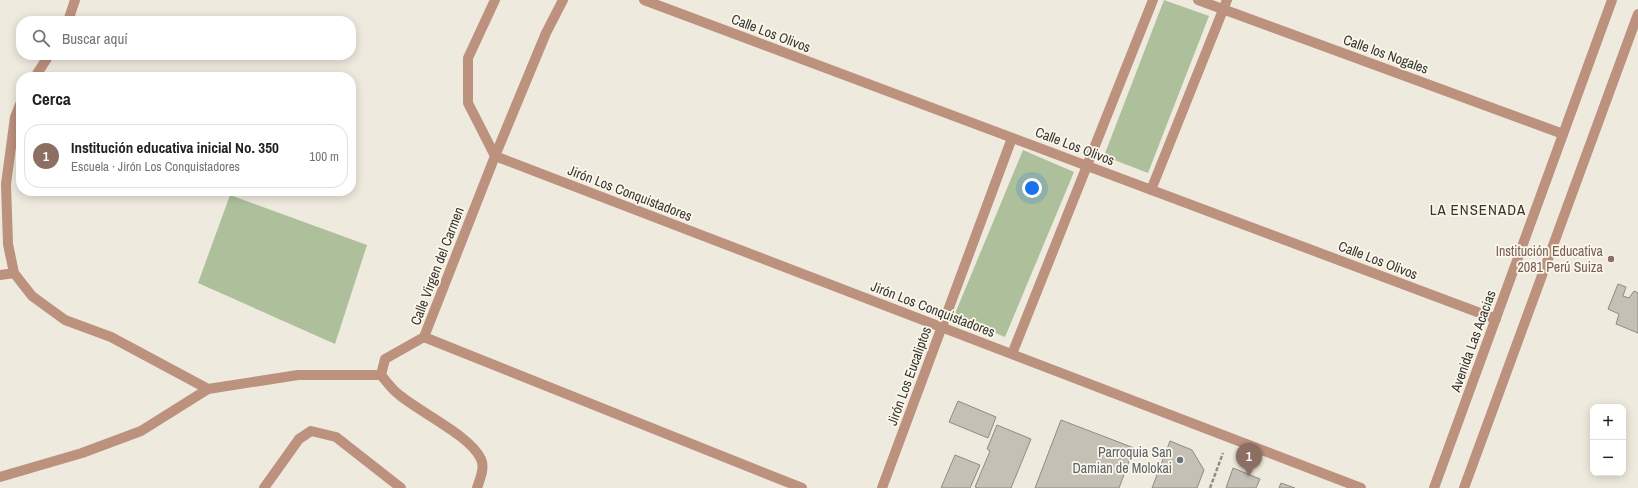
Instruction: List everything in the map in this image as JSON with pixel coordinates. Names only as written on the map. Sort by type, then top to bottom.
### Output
[{"type":"street","points":[[70,16],[75,0]]},
{"type":"street","points":[[495,0],[468,58],[468,102],[495,156]]},
{"type":"street","name":"Calle Virgen del Carmen","points":[[381,375],[385,359],[424,337],[495,156],[546,32],[562,0]]},
{"type":"street","points":[[1012,354],[1153,0]]},
{"type":"street","name":"Calle los Nogales","points":[[1198,0],[1225,4],[1564,134]]},
{"type":"street","name":"Avenida Las Acacias","points":[[1434,488],[1612,0]]},
{"type":"street","name":"Calle Los Olivos","points":[[649,1],[1496,319]]},
{"type":"street","points":[[1151,190],[1225,4]]},
{"type":"street","points":[[1464,488],[1638,14]]},
{"type":"street","points":[[38,72],[46,60]]},
{"type":"street","points":[[16,114],[6,184],[8,244],[14,272],[32,296],[65,320],[112,338],[208,390]]},
{"type":"street","name":"Jirón Los Eucaliptos","points":[[882,488],[1012,138]]},
{"type":"street","name":"Jirón Los Conquistadores","points":[[495,156],[1361,488]]},
{"type":"street","points":[[0,274],[14,272]]},
{"type":"street","points":[[424,337],[802,488]]},
{"type":"street","points":[[0,477],[82,453],[141,431],[208,390],[298,375],[381,375],[396,393],[463,439],[474,450],[481,459],[482,474],[477,488]]},
{"type":"street","points":[[264,488],[299,439],[312,431],[336,437],[401,488]]},
{"type":"path","points":[[1210,488],[1229,437]]},
{"type":"green space","points":[[1164,0],[1209,16],[1148,173],[1104,156]]},
{"type":"green space","points":[[1023,150],[1074,172],[1005,337],[954,316]]},
{"type":"green space","points":[[230,196],[367,245],[335,344],[198,283]]},
{"type":"building","points":[[1618,284],[1626,287],[1623,296],[1629,298],[1634,291],[1638,293],[1638,333],[1616,324],[1619,314],[1608,309]]},
{"type":"building","points":[[958,401],[996,417],[988,438],[949,422]]},
{"type":"building","points":[[1061,420],[1134,448],[1119,488],[1035,488]]},
{"type":"building","points":[[997,425],[1031,439],[1011,488],[978,488],[975,487],[990,451],[987,449]]},
{"type":"building","name":"Parroquia San Damian de Molokai","points":[[1170,441],[1192,450],[1204,470],[1197,488],[1152,488]]},
{"type":"building","points":[[955,455],[980,465],[970,488],[941,488]]},
{"type":"building","points":[[1233,468],[1260,479],[1256,488],[1226,488]]},
{"type":"building","points":[[1281,483],[1295,488],[1279,488]]},
{"type":"place","name":"Institución Educativa 2081 Perú Suiza","points":[[1611,259]]},
{"type":"place","name":"Parroquia San Damian de Molokai","points":[[1180,460]]},
{"type":"place","name":"Institución educativa inicial No. 350","points":[[1249,476]]},
{"type":"district","name":"LA ENSENADA","points":[[1478,209]]}]
